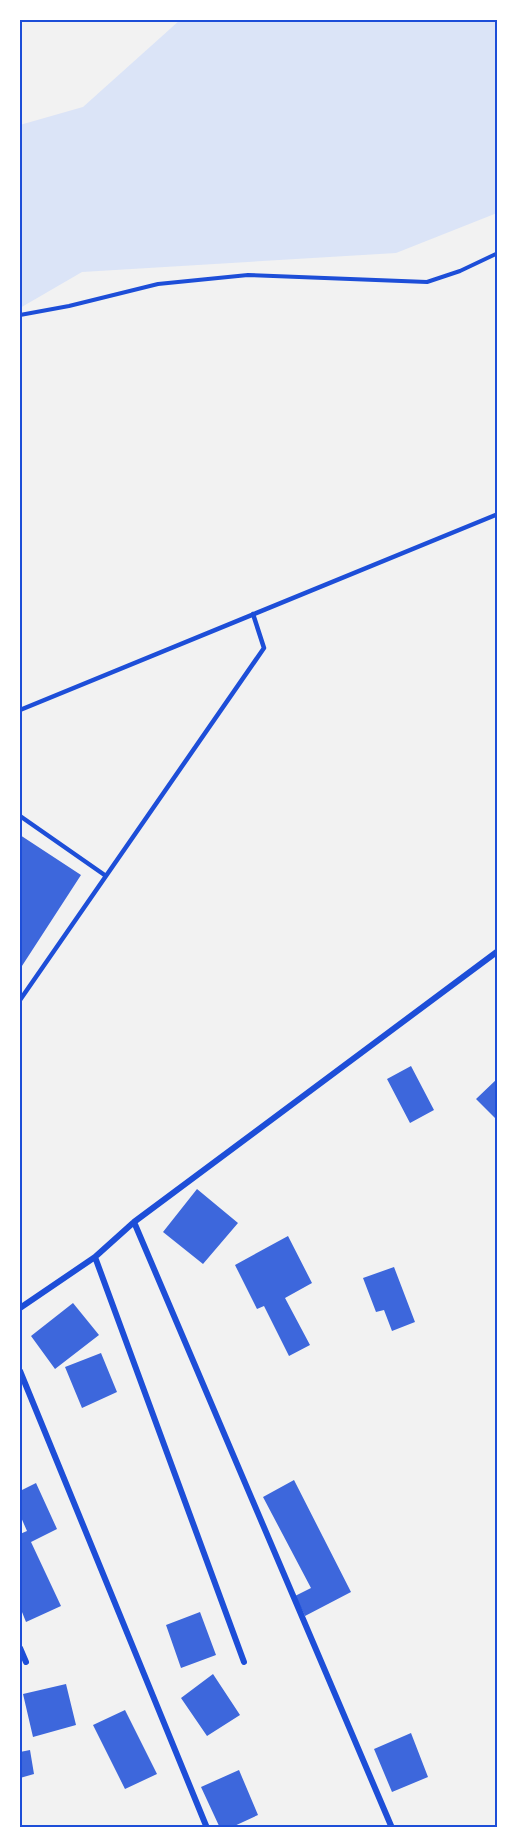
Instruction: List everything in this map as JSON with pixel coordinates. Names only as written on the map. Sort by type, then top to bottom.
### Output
[{"type":"street","points":[[20,1308],[95,1257],[134,1222],[498,951]]},
{"type":"street","points":[[134,1222],[392,1827]]},
{"type":"street","points":[[95,1257],[244,1662]]},
{"type":"street","points":[[20,1371],[207,1827]]},
{"type":"street","points":[[20,1648],[26,1662]]},
{"type":"lane","points":[[20,710],[498,514]]},
{"type":"lane","points":[[20,1000],[264,648],[253,614]]},
{"type":"lane","points":[[20,816],[106,876]]},
{"type":"path","points":[[20,315],[69,306],[158,284],[248,275],[428,282],[460,271],[498,253]]},
{"type":"shaded area","points":[[180,20],[497,20],[497,213],[396,253],[82,272],[20,308],[20,125],[83,107]]},
{"type":"building","points":[[20,835],[81,875],[20,969]]},
{"type":"building","points":[[411,1066],[434,1110],[410,1123],[387,1079]]},
{"type":"building","points":[[498,1078],[498,1121],[476,1099]]},
{"type":"building","points":[[197,1189],[238,1223],[203,1264],[163,1232]]},
{"type":"building","points":[[288,1236],[312,1283],[285,1298],[310,1345],[289,1356],[264,1306],[257,1309],[235,1265]]},
{"type":"building","points":[[394,1267],[415,1322],[392,1331],[384,1310],[376,1312],[363,1278]]},
{"type":"building","points":[[73,1303],[99,1335],[55,1369],[31,1336]]},
{"type":"building","points":[[101,1353],[117,1392],[82,1408],[65,1367]]},
{"type":"building","points":[[294,1480],[351,1592],[305,1616],[295,1596],[311,1588],[263,1497]]},
{"type":"building","points":[[36,1483],[57,1529],[31,1542],[61,1606],[26,1622],[20,1607],[20,1534],[27,1531],[20,1515],[20,1491]]},
{"type":"building","points":[[200,1612],[216,1655],[181,1668],[166,1625]]},
{"type":"building","points":[[213,1674],[240,1715],[207,1736],[181,1698]]},
{"type":"building","points":[[66,1684],[76,1725],[33,1737],[23,1694]]},
{"type":"building","points":[[125,1710],[157,1774],[125,1789],[93,1725]]},
{"type":"building","points":[[411,1733],[428,1777],[392,1792],[374,1749]]},
{"type":"building","points":[[30,1750],[34,1774],[20,1778],[20,1752]]},
{"type":"building","points":[[239,1770],[258,1815],[230,1828],[220,1828],[201,1787]]}]
